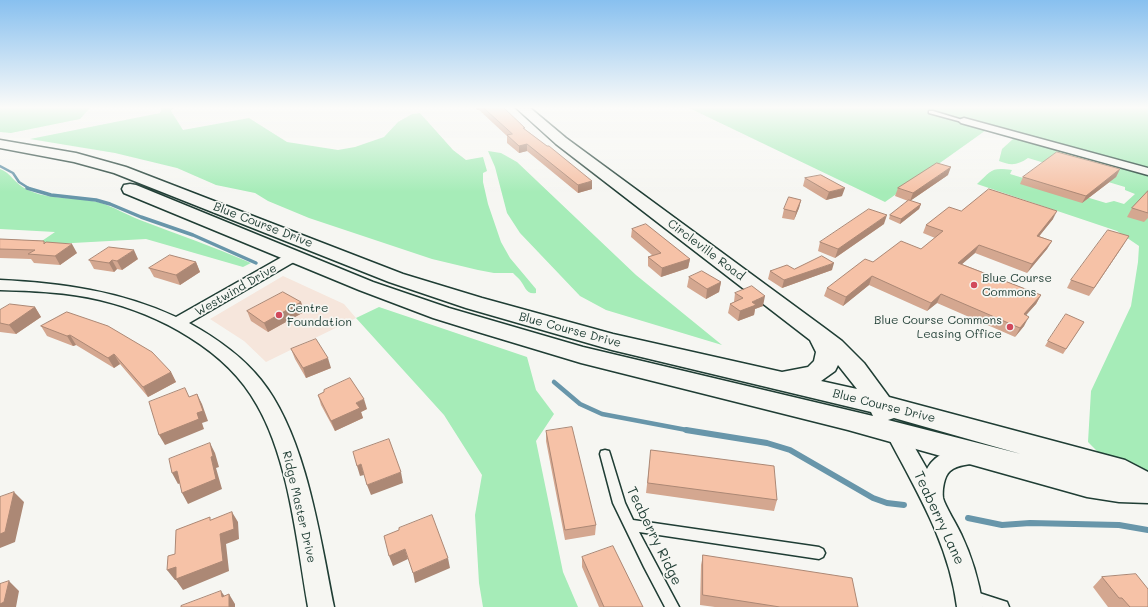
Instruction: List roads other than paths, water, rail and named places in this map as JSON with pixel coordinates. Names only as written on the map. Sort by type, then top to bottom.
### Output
[{"type":"main road","name":"Circleville Road","points":[[554,135],[817,333],[850,362],[864,379],[896,433]]},
{"type":"main road","name":"Blue Course Drive","points":[[0,144],[76,158],[127,173],[396,278],[481,306],[612,342],[880,404],[1114,469],[1148,489]]},
{"type":"main road","name":"Blue Course Drive","points":[[0,154],[51,164],[102,178],[402,300],[440,314],[532,342],[848,420],[1088,484],[1119,489],[1148,489]]},
{"type":"main road","points":[[776,380],[808,377],[815,374],[826,365],[828,352],[825,344],[817,333]]},
{"type":"street","points":[[1016,135],[1148,172]]},
{"type":"street","name":"Westwind Drive","points":[[178,323],[294,256]]},
{"type":"street","name":"Ridge Master Drive","points":[[0,285],[62,290],[110,297],[140,308],[178,323],[219,350],[248,377],[266,403],[286,449],[301,502],[321,607]]},
{"type":"street","name":"Teaberry Lane","points":[[896,433],[951,538],[963,570],[970,601]]},
{"type":"street","points":[[932,501],[933,481],[937,470],[940,467],[952,459],[981,455]]},
{"type":"lane","name":"Teaberry Ridge","points":[[605,454],[619,503],[648,563],[672,607]]},
{"type":"lane","points":[[629,525],[819,553]]},
{"type":"lane","points":[[970,601],[1002,607]]},
{"type":"waterway","points":[[0,166],[13,173],[19,182],[30,189]]},
{"type":"waterway","points":[[30,189],[51,195],[96,200],[110,204],[141,217],[193,235],[256,263]]},
{"type":"waterway","points":[[554,382],[580,404],[602,414],[691,431]]},
{"type":"waterway","points":[[686,430],[691,431]]},
{"type":"waterway","points":[[691,431],[767,443],[790,450],[873,498],[887,503],[904,505]]},
{"type":"waterway","points":[[968,518],[1002,525],[1030,523],[1119,525],[1148,530]]},
{"type":"place","name":"Blue Course Commons","points":[[974,285]]},
{"type":"place","name":"Centre Foundation","points":[[279,315]]},
{"type":"place","name":"Blue Course Commons Leasing Office","points":[[1010,327]]}]
